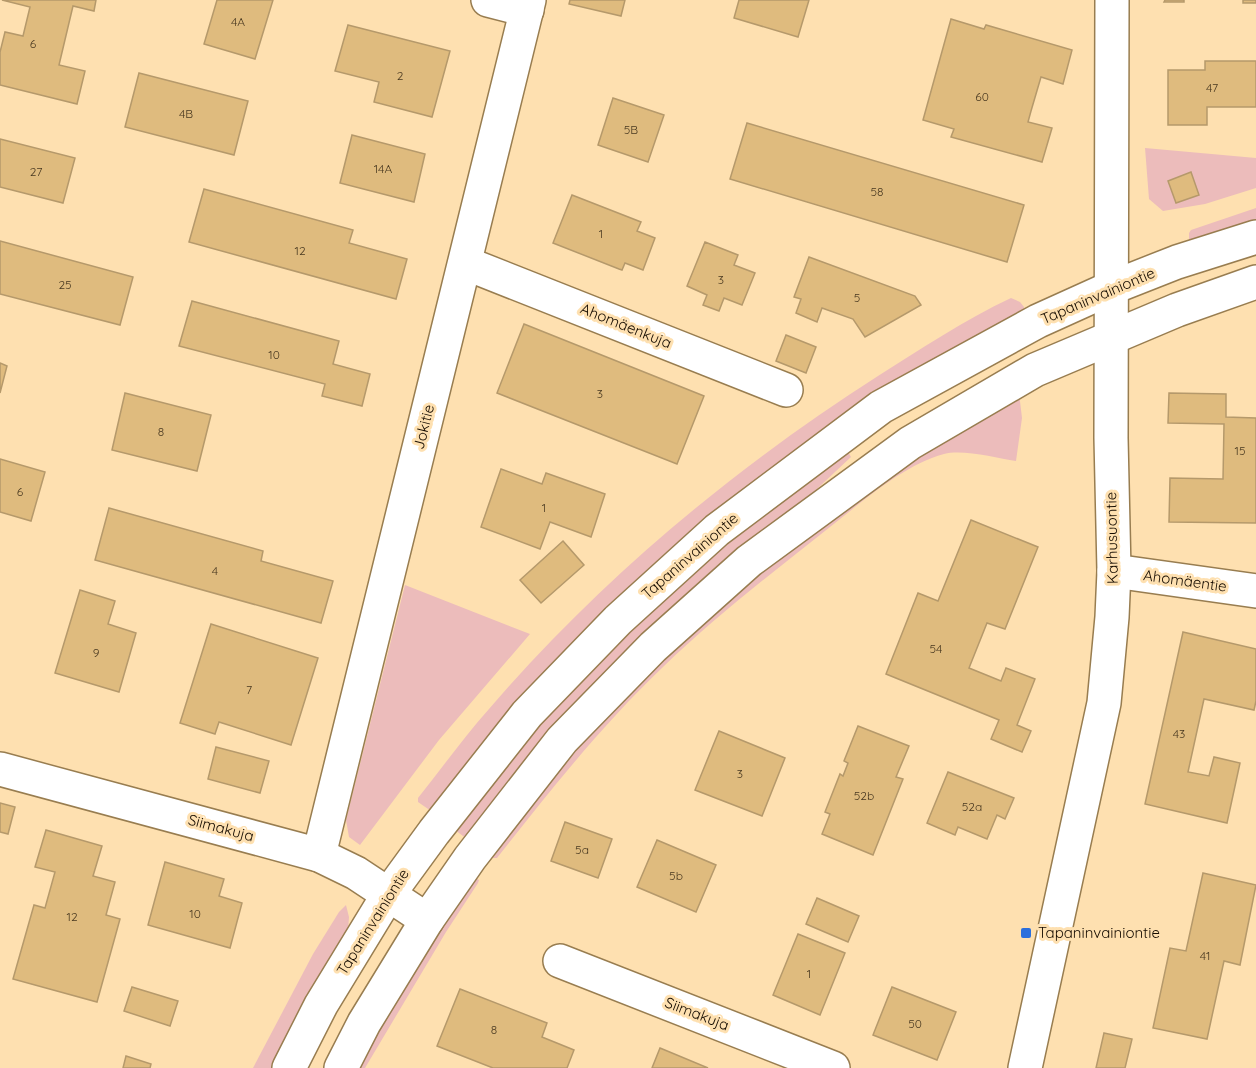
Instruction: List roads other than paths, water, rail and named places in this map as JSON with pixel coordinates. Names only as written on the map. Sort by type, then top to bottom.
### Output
[{"type":"street","points":[[488,0],[528,5]]},
{"type":"street","name":"Karhusuontie","points":[[1025,1068],[1104,703],[1112,617],[1110,339],[1112,0]]},
{"type":"street","name":"Jokitie","points":[[319,855],[528,5]]},
{"type":"street","name":"Tapaninvainiontie","points":[[289,1068],[321,1005],[388,894],[527,714],[618,620],[717,530],[881,407],[1038,321],[1111,288],[1177,262],[1256,237]]},
{"type":"street","name":"Ahomäenkuja","points":[[465,264],[786,390]]},
{"type":"street","points":[[341,1068],[364,1023],[427,920],[470,858],[562,740],[653,647],[749,561],[910,443],[1035,370],[1177,310],[1256,282]]},
{"type":"street","name":"Ahomäentie","points":[[1113,571],[1256,591]]},
{"type":"street","name":"Siimakuja","points":[[0,768],[319,855],[345,867],[427,920]]},
{"type":"street","name":"Siimakuja","points":[[560,961],[833,1068]]},
{"type":"place","name":"Tapaninvainiontie","points":[[1026,933]]}]
